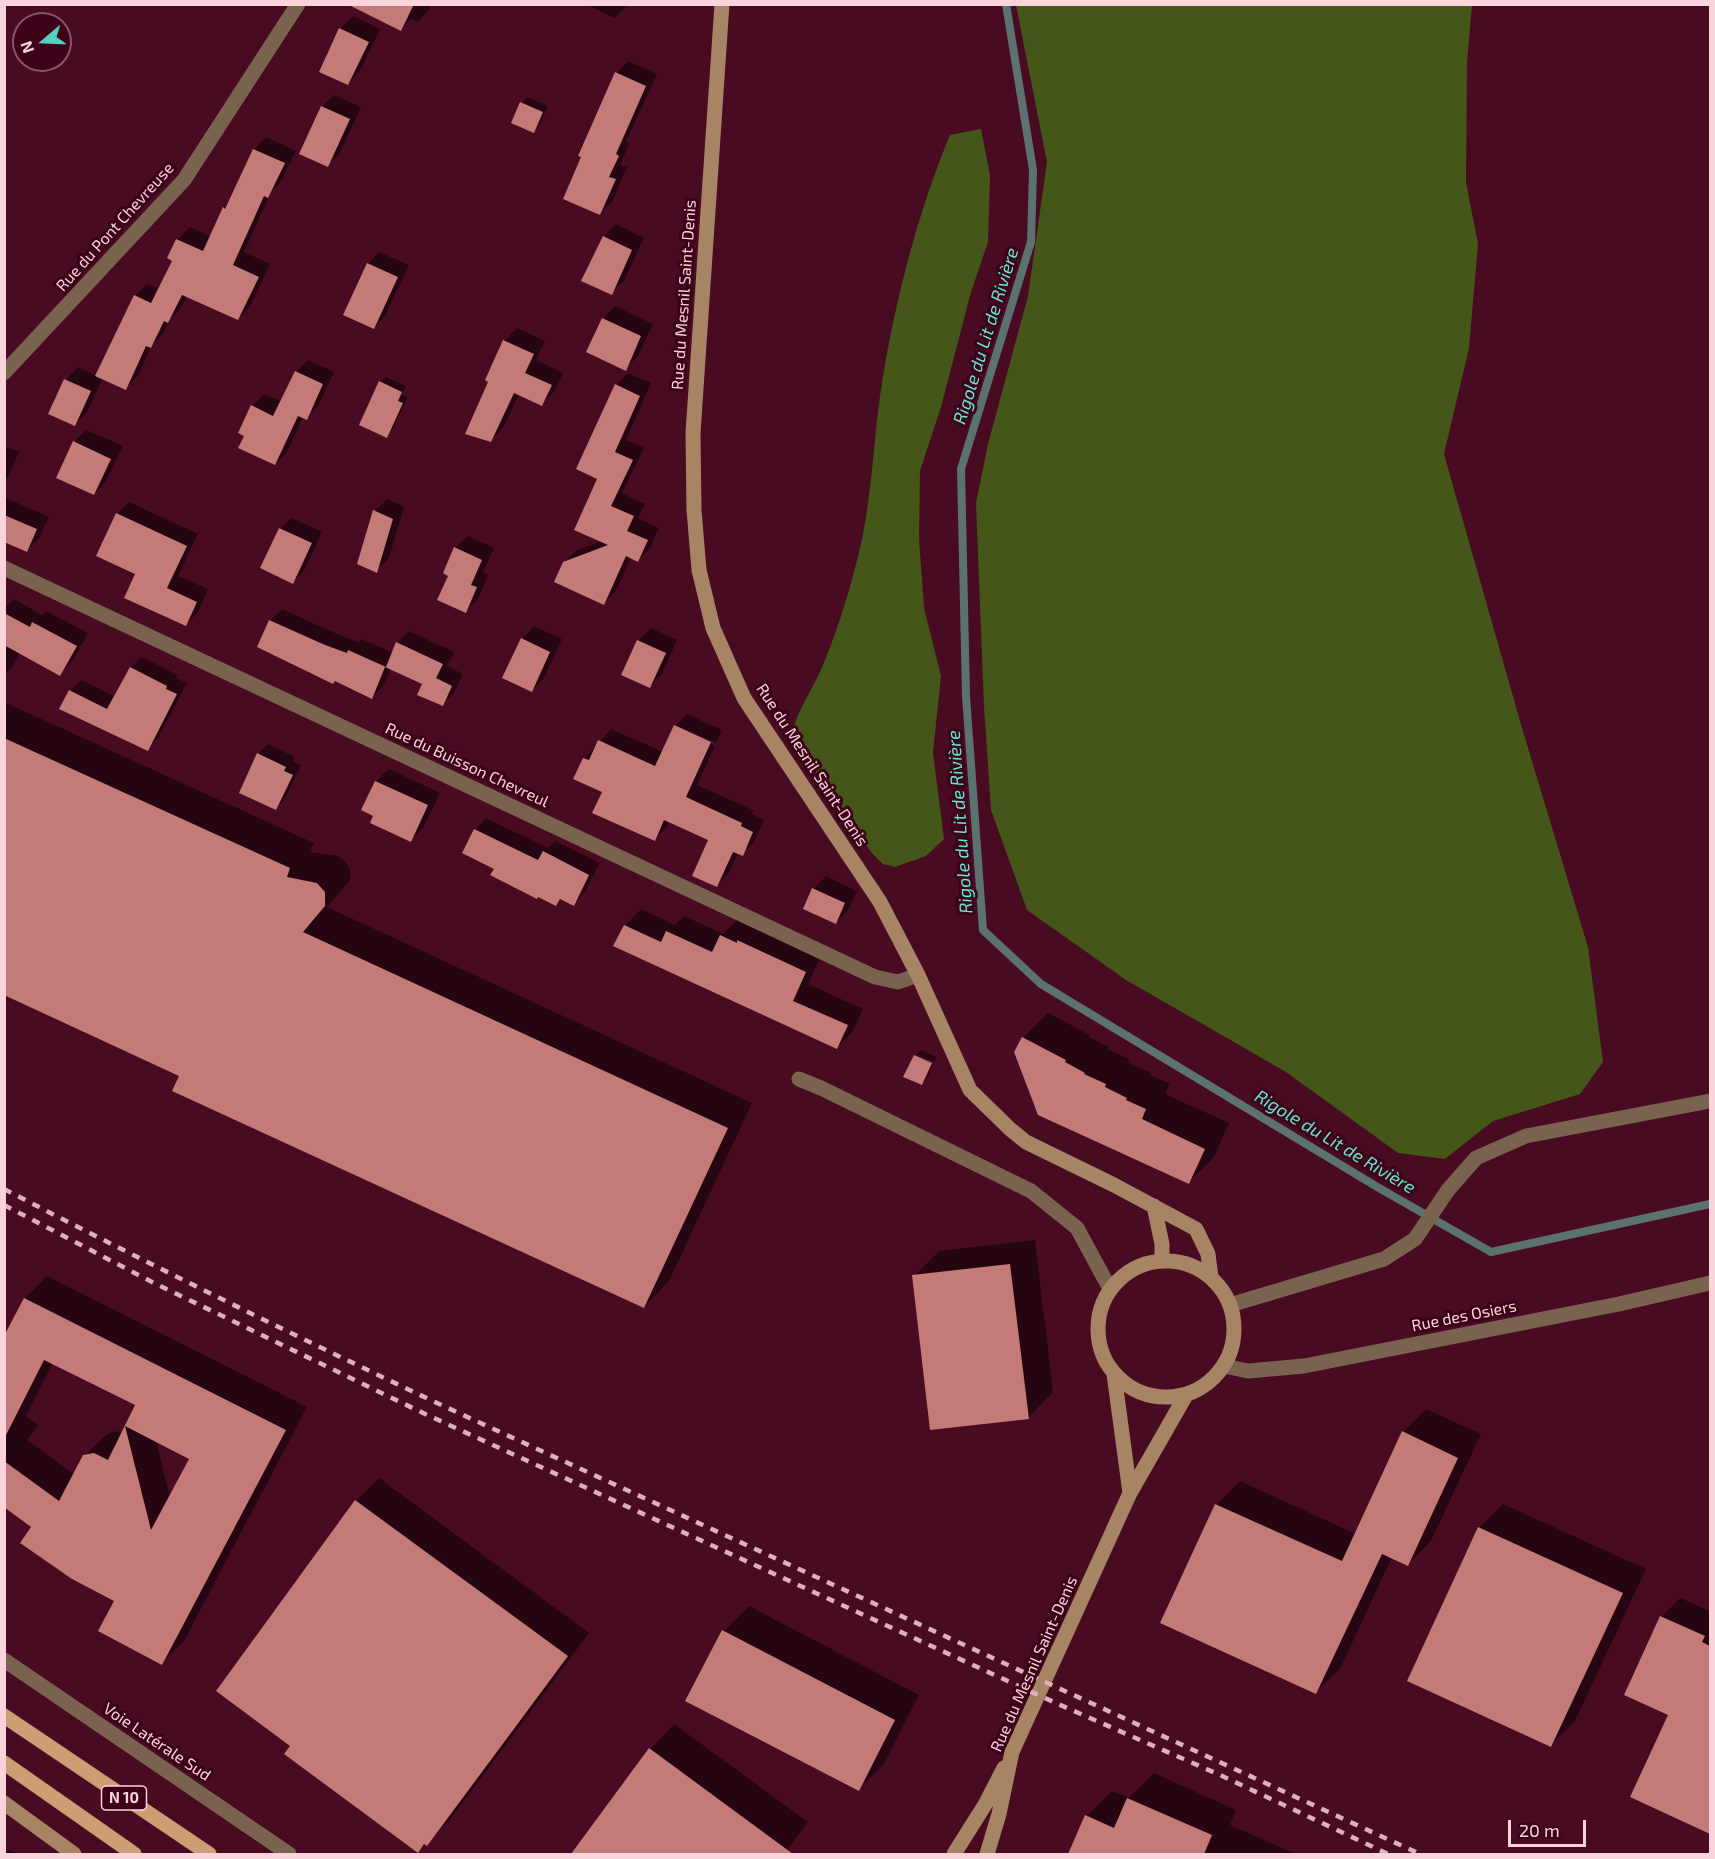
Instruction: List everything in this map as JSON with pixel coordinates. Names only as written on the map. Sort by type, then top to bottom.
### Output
[{"type":"main road","name":"N 10","points":[[4,1716],[209,1854]]},
{"type":"main road","name":"N 10","points":[[4,1763],[134,1854]]},
{"type":"street","name":"Rue du Pont Chevreuse","points":[[4,373],[184,180],[298,4]]},
{"type":"street","name":"Rue du Mesnil Saint-Denis","points":[[722,4],[693,433],[694,510],[699,570],[713,628],[744,698],[880,902],[918,975],[970,1090],[1026,1142],[1154,1206],[1196,1230],[1208,1254],[1210,1277]]},
{"type":"street","name":"Rue du Buisson Chevreul","points":[[4,567],[875,977],[898,982],[918,975]]},
{"type":"street","points":[[799,1079],[1031,1191],[1077,1228],[1110,1289]]},
{"type":"street","points":[[1230,1305],[1384,1259],[1415,1239],[1448,1190],[1476,1158],[1526,1136],[1710,1101]]},
{"type":"street","points":[[1154,1206],[1162,1244],[1162,1261]]},
{"type":"street","points":[[1162,1261],[1180,1262],[1210,1277],[1222,1290],[1230,1305],[1234,1326],[1232,1348],[1224,1366],[1208,1384],[1186,1395],[1167,1398],[1147,1396],[1129,1387],[1114,1374],[1104,1359],[1098,1342],[1097,1323],[1101,1306],[1110,1289],[1124,1275],[1142,1265],[1162,1261]]},
{"type":"street","name":"Rue des Osiers","points":[[1224,1366],[1248,1371],[1304,1366],[1710,1283]]},
{"type":"street","points":[[1114,1374],[1130,1493]]},
{"type":"street","name":"Rue du Mesnil Saint-Denis","points":[[987,1854],[999,1814],[1012,1752],[1130,1493],[1186,1395]]},
{"type":"street","name":"Voie Latérale Sud","points":[[4,1660],[289,1854]]},
{"type":"street","points":[[954,1854],[986,1803],[1012,1752]]},
{"type":"street","points":[[4,1803],[74,1854]]},
{"type":"green space","points":[[1016,5],[1472,5],[1467,61],[1466,182],[1478,244],[1469,348],[1444,454],[1522,728],[1588,947],[1603,1062],[1580,1094],[1493,1121],[1445,1159],[1398,1153],[1286,1072],[1126,980],[1027,910],[991,810],[984,707],[976,503],[988,444],[1028,296],[1047,162]]},
{"type":"green space","points":[[981,129],[990,175],[988,242],[971,292],[941,407],[920,471],[919,539],[924,608],[941,676],[933,753],[944,839],[926,856],[895,867],[883,864],[871,852],[791,736],[797,717],[829,651],[859,554],[869,499],[883,376],[902,284],[918,223],[950,135]]},
{"type":"building","points":[[347,4],[414,4],[401,31]]},
{"type":"building","points":[[339,28],[369,42],[348,85],[319,72]]},
{"type":"building","points":[[615,72],[646,86],[616,154],[619,156],[609,177],[616,179],[600,215],[563,199],[581,157],[578,156]]},
{"type":"building","points":[[520,102],[543,112],[534,133],[511,123]]},
{"type":"building","points":[[321,106],[350,119],[328,167],[299,154]]},
{"type":"building","points":[[253,149],[285,163],[268,198],[264,196],[233,265],[259,277],[238,320],[182,295],[168,323],[164,321],[151,348],[146,346],[126,390],[95,376],[134,295],[151,303],[172,261],[167,258],[176,239],[203,251]]},
{"type":"building","points":[[603,236],[632,250],[612,295],[581,281]]},
{"type":"building","points":[[367,263],[398,277],[374,329],[343,315]]},
{"type":"building","points":[[602,318],[641,336],[626,371],[586,352]]},
{"type":"building","points":[[503,340],[534,354],[525,373],[552,385],[542,406],[514,393],[491,442],[465,434],[488,382],[485,380]]},
{"type":"building","points":[[295,371],[323,384],[307,420],[298,416],[275,465],[238,448],[244,436],[238,433],[251,405],[273,416]]},
{"type":"building","points":[[64,379],[91,391],[75,426],[48,414]]},
{"type":"building","points":[[379,381],[402,392],[398,401],[403,403],[387,438],[359,425]]},
{"type":"building","points":[[615,384],[640,396],[615,452],[633,460],[611,506],[634,516],[627,531],[648,540],[638,562],[626,556],[604,605],[554,582],[563,562],[608,545],[574,530],[597,479],[576,469]]},
{"type":"building","points":[[73,441],[111,459],[94,495],[56,478]]},
{"type":"building","points":[[373,510],[393,519],[377,573],[357,564]]},
{"type":"building","points":[[116,513],[187,546],[167,588],[197,602],[186,626],[124,598],[135,574],[96,556]]},
{"type":"building","points":[[4,515],[37,529],[27,552],[4,542]]},
{"type":"building","points":[[279,528],[312,543],[293,584],[260,568]]},
{"type":"building","points":[[454,547],[482,560],[471,585],[477,587],[466,613],[437,600],[448,576],[443,573]]},
{"type":"building","points":[[4,613],[30,627],[32,622],[77,646],[60,676],[4,645]]},
{"type":"building","points":[[269,620],[325,645],[347,653],[348,650],[386,667],[396,642],[443,664],[436,678],[452,686],[443,706],[417,695],[422,684],[385,667],[372,699],[335,681],[333,684],[257,647]]},
{"type":"building","points":[[521,638],[550,652],[532,692],[502,678]]},
{"type":"building","points":[[637,640],[666,653],[650,688],[621,675]]},
{"type":"building","points":[[130,667],[167,686],[166,689],[177,694],[148,751],[59,709],[69,690],[107,709]]},
{"type":"building","points":[[674,725],[711,742],[686,797],[742,823],[741,826],[753,832],[743,856],[733,852],[717,887],[692,876],[708,840],[664,820],[655,841],[592,813],[602,792],[573,779],[583,758],[589,760],[598,740],[655,766]]},
{"type":"building","points":[[4,738],[290,868],[287,877],[317,883],[325,892],[325,906],[303,932],[728,1128],[644,1308],[172,1091],[179,1076],[4,995]]},
{"type":"building","points":[[257,753],[286,767],[284,771],[293,775],[276,810],[239,793]]},
{"type":"building","points":[[375,781],[428,805],[411,842],[370,823],[373,816],[361,810]]},
{"type":"building","points":[[474,829],[538,860],[543,851],[589,875],[574,906],[560,899],[556,906],[538,897],[537,899],[490,875],[494,869],[462,853]]},
{"type":"building","points":[[812,888],[845,903],[836,924],[803,909]]},
{"type":"building","points":[[624,925],[661,942],[666,931],[712,952],[720,935],[737,943],[737,940],[806,972],[793,1001],[848,1025],[837,1049],[613,946]]},
{"type":"building","points":[[1022,1037],[1066,1060],[1065,1062],[1084,1074],[1106,1084],[1105,1087],[1127,1098],[1126,1100],[1146,1109],[1142,1119],[1205,1149],[1189,1184],[1038,1115],[1014,1052]]},
{"type":"building","points":[[914,1055],[932,1063],[922,1085],[903,1077]]},
{"type":"building","points":[[1010,1264],[1029,1419],[930,1430],[912,1275]]},
{"type":"building","points":[[24,1298],[286,1430],[162,1665],[98,1631],[114,1601],[72,1579],[20,1543],[31,1527],[4,1507],[4,1461],[59,1501],[83,1455],[94,1453],[108,1460],[135,1405],[44,1360],[4,1439],[4,1336]],"holes":[[[125,1426],[189,1459],[151,1530]]]},
{"type":"building","points":[[1402,1431],[1458,1458],[1408,1566],[1382,1554],[1316,1694],[1160,1623],[1215,1504],[1342,1561]]},
{"type":"building","points":[[355,1500],[568,1656],[427,1846],[424,1844],[418,1853],[284,1754],[290,1746],[216,1691]]},
{"type":"building","points":[[1478,1527],[1623,1593],[1551,1747],[1407,1681]]},
{"type":"building","points":[[1660,1616],[1705,1636],[1702,1642],[1710,1646],[1710,1834],[1630,1797],[1668,1715],[1624,1695]]},
{"type":"building","points":[[722,1630],[895,1720],[859,1791],[685,1701]]},
{"type":"building","points":[[649,1748],[793,1854],[571,1854]]},
{"type":"building","points":[[1127,1798],[1212,1835],[1204,1854],[1068,1854],[1085,1815],[1114,1828]]},
{"type":"waterway","name":"Rigole du Lit de Rivière","points":[[1006,4],[1033,170],[1031,242],[961,469],[966,696],[983,930],[1041,984],[1379,1188],[1491,1252],[1710,1204]]},
{"type":"railway","points":[[4,1189],[219,1298],[437,1403],[1420,1854]]},
{"type":"railway","points":[[4,1205],[152,1282],[423,1413],[1058,1704],[1220,1775],[1388,1854]]}]
